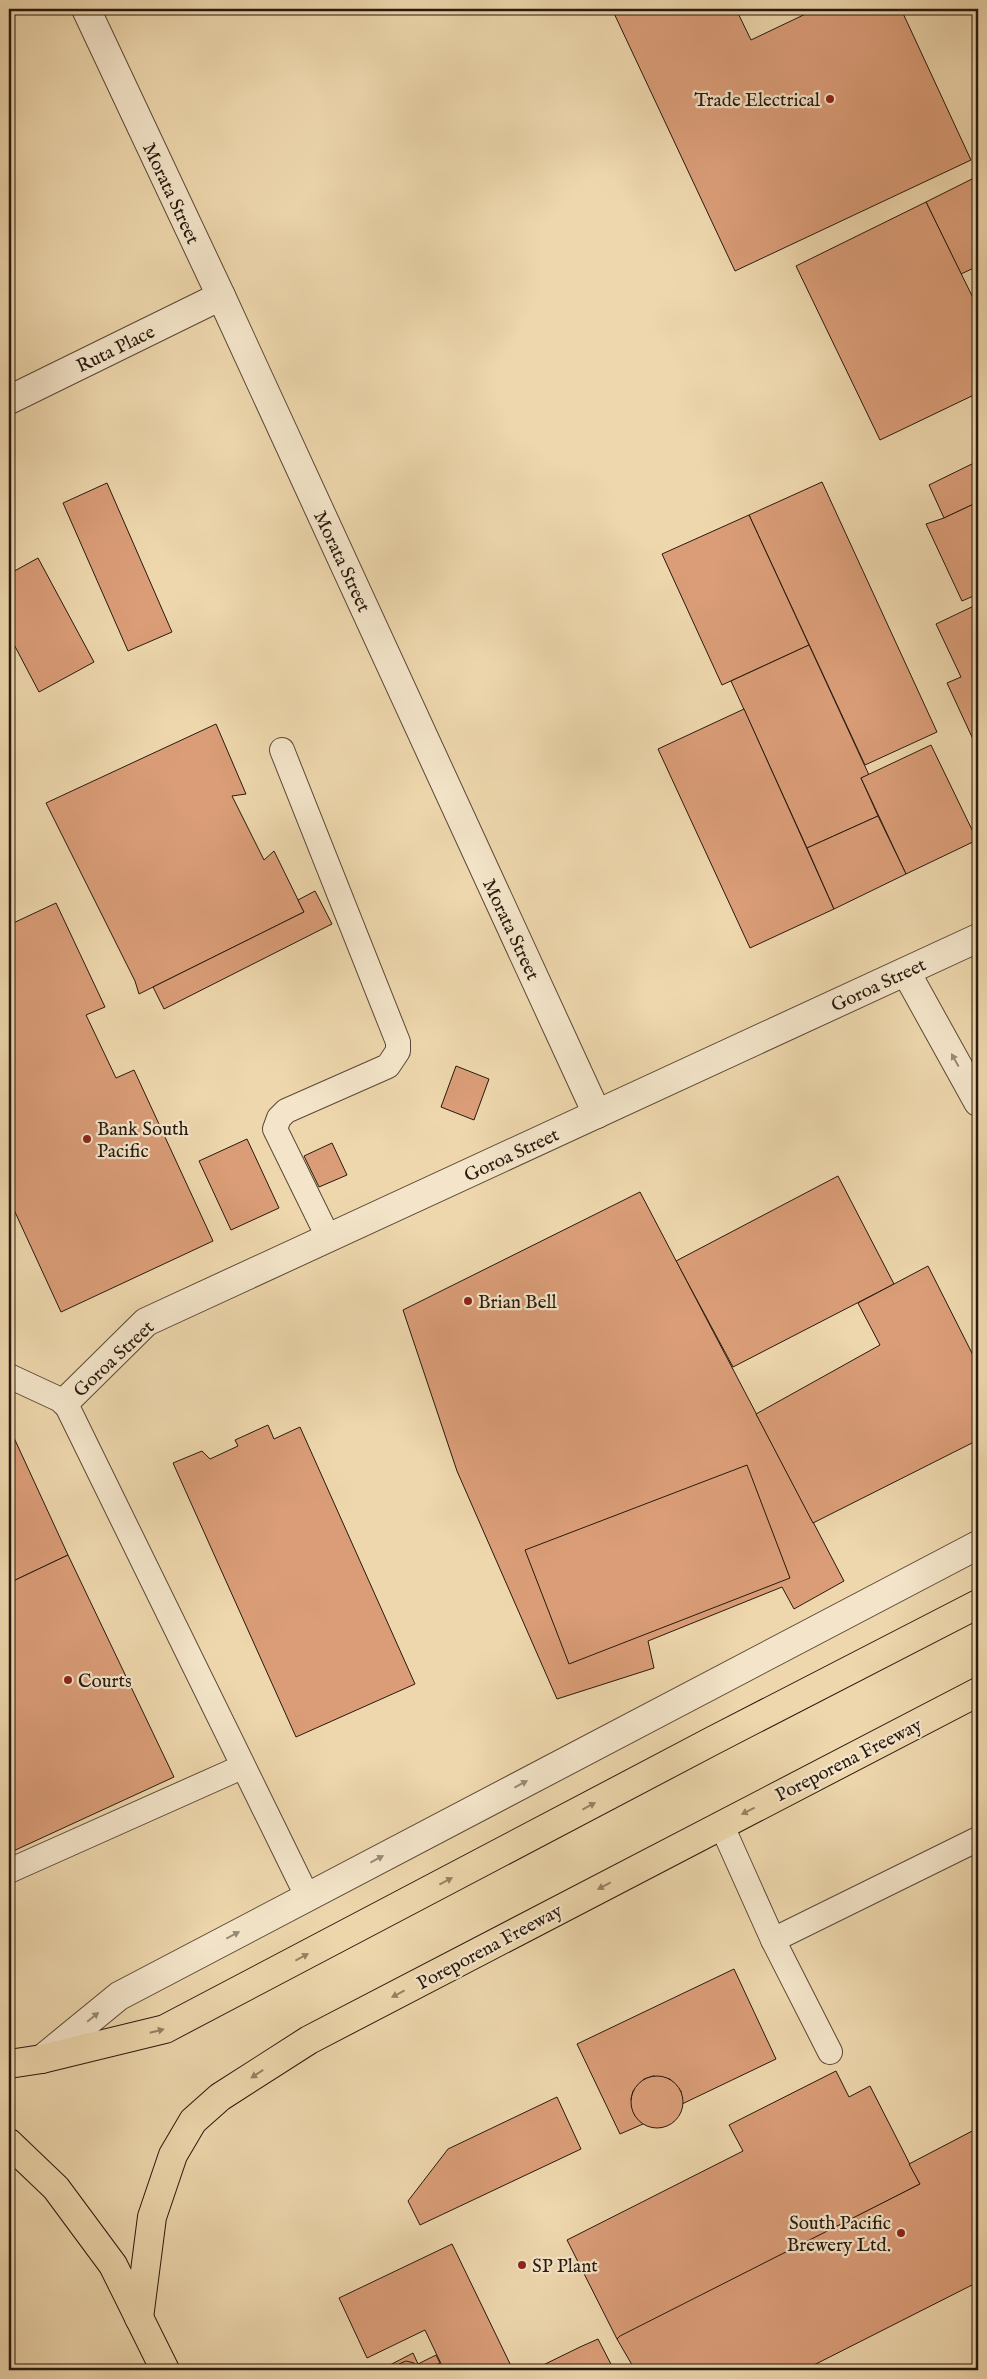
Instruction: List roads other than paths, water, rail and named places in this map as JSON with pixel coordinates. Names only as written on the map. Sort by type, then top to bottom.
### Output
[{"type":"highway","points":[[9,2064],[42,2059],[165,2029],[705,1744],[978,1604]]},
{"type":"highway","name":"Poreporena Freeway","points":[[140,2318],[152,2217],[173,2156],[193,2121],[220,2098],[309,2040],[978,1692]]},
{"type":"highway","points":[[9,2144],[56,2188],[114,2265],[165,2370]]},
{"type":"street","name":"Morata Street","points":[[86,9],[221,296],[597,1114]]},
{"type":"street","name":"Ruta Place","points":[[9,400],[221,296]]},
{"type":"street","name":"Goroa Street","points":[[65,1402],[146,1322],[906,972],[976,944]]},
{"type":"street","points":[[906,972],[978,1102]]},
{"type":"street","points":[[42,2059],[119,1996],[978,1544]]},
{"type":"lane","points":[[282,750],[398,1042],[398,1051],[388,1066],[286,1111],[279,1118],[275,1129],[329,1239]]},
{"type":"lane","points":[[9,1376],[65,1402],[242,1767],[307,1896]]},
{"type":"lane","points":[[9,1871],[242,1767]]},
{"type":"lane","points":[[721,1824],[773,1940],[830,2052]]},
{"type":"lane","points":[[773,1940],[978,1840]]},
{"type":"place","name":"Trade Electrical","points":[[830,99]]},
{"type":"place","name":"Bank South Pacific","points":[[87,1139]]},
{"type":"place","name":"Brian Bell","points":[[468,1301]]},
{"type":"place","name":"Courts","points":[[68,1680]]},
{"type":"place","name":"South Pacific Brewery Ltd.","points":[[901,2233]]},
{"type":"place","name":"SP Plant","points":[[522,2265]]}]
